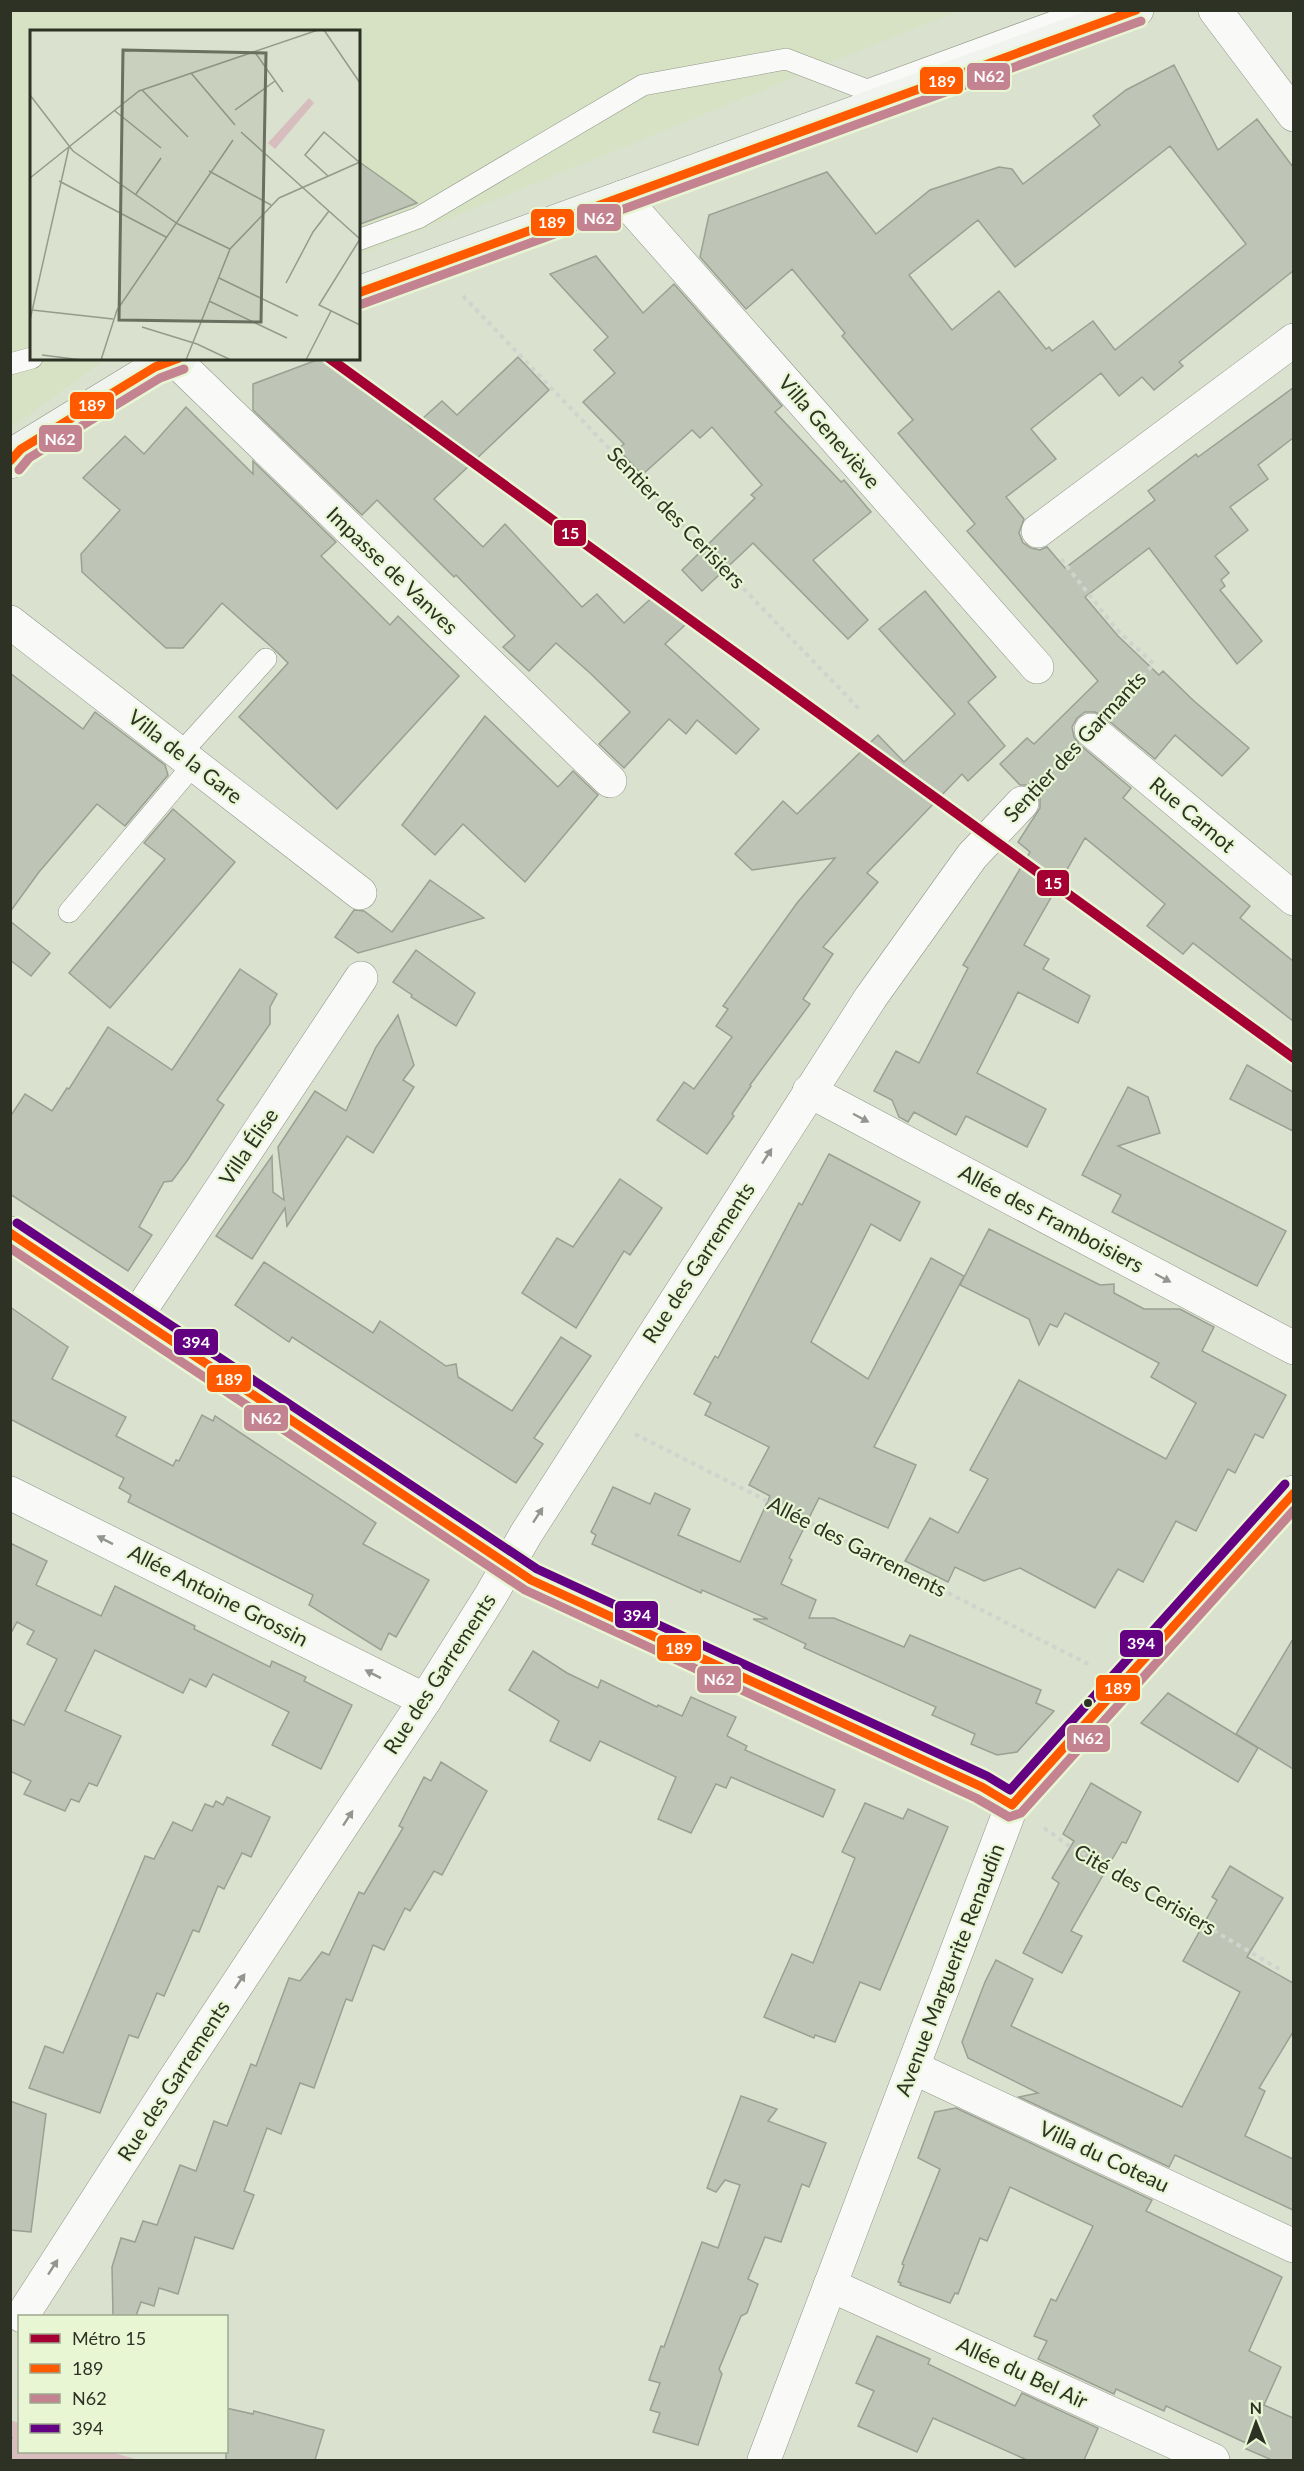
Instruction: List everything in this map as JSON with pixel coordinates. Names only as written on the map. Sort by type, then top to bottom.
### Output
[{"type":"main road","points":[[360,292],[622,196],[869,98],[1137,10]]},
{"type":"main road","points":[[10,462],[21,449],[155,368],[175,360]]},
{"type":"street","points":[[1215,10],[1293,115]]},
{"type":"street","name":"Villa Geneviève","points":[[622,196],[1037,667]]},
{"type":"street","points":[[1038,531],[1293,340]]},
{"type":"street","name":"Impasse de Vanves","points":[[178,360],[610,781]]},
{"type":"street","name":"Villa de la Gare","points":[[10,622],[360,893]]},
{"type":"street","name":"Rue Carnot","points":[[1091,730],[1293,899]]},
{"type":"street","name":"Sentier des Garmants","points":[[871,998],[972,856],[1022,803]]},
{"type":"street","name":"Villa Élise","points":[[136,1317],[361,978]]},
{"type":"street","name":"Rue des Garrements","points":[[23,2315],[172,2083],[425,1700],[526,1534],[871,998]]},
{"type":"street","name":"Allée des Framboisiers","points":[[809,1091],[1293,1348]]},
{"type":"street","points":[[10,1233],[531,1580],[982,1787],[1012,1805]]},
{"type":"street","name":"Avenue Marguerite Renaudin","points":[[764,2460],[1012,1805],[1293,1492]]},
{"type":"street","name":"Allée Antoine Grossin","points":[[10,1493],[425,1700]]},
{"type":"street","name":"Villa du Coteau","points":[[914,2068],[1293,2246]]},
{"type":"street","name":"Allée du Bel Air","points":[[830,2285],[1213,2460]]},
{"type":"street","points":[[10,2337],[18,2324]]},
{"type":"lane","points":[[360,239],[418,218],[643,84],[786,59],[869,98],[1085,10]]},
{"type":"lane","points":[[10,364],[30,359]]},
{"type":"lane","points":[[69,912],[266,659]]},
{"type":"path","name":"Sentier des Cerisiers","points":[[490,325],[861,711]]},
{"type":"path","name":"Sentier des Garmants","points":[[1022,803],[1154,664],[1118,631],[1038,531]]},
{"type":"path","name":"Allée des Garrements","points":[[631,1432],[1092,1666]]},
{"type":"path","name":"Cité des Cerisiers","points":[[1012,1805],[1068,1845],[1281,1970]]},
{"type":"shaded area","points":[[11,11],[957,11],[360,255],[360,30],[30,30],[30,360],[105,360],[11,428]]},
{"type":"green space","points":[[10,2420],[18,2423],[18,2453],[114,2453],[139,2460],[11,2460]]},
{"type":"building","points":[[1174,65],[1218,150],[1257,119],[1293,167],[1293,271],[1179,362],[1183,366],[1154,390],[1142,377],[1119,396],[1101,373],[1031,429],[1056,459],[1006,497],[1024,519],[1019,533],[1023,543],[1040,550],[1047,547],[1065,568],[1155,500],[1148,491],[1196,454],[1198,457],[1293,388],[1293,438],[1258,465],[1268,479],[1230,507],[1248,530],[1215,556],[1229,573],[1221,580],[1225,586],[1220,590],[1262,641],[1237,664],[1149,548],[1085,597],[1118,636],[1159,675],[1163,671],[1249,748],[1222,776],[1175,735],[1155,759],[1095,712],[1085,712],[1077,718],[1072,727],[1074,737],[1079,744],[1131,788],[1123,798],[1250,906],[1240,918],[1293,961],[1293,1021],[1193,943],[1183,954],[1147,926],[1165,904],[1085,838],[1024,945],[1049,959],[1043,969],[1090,996],[1078,1023],[1018,992],[977,1073],[1046,1109],[1027,1147],[966,1116],[956,1135],[914,1112],[908,1122],[899,1117],[892,1100],[874,1091],[896,1051],[919,1063],[968,968],[963,965],[1030,852],[1018,842],[1040,808],[1040,797],[1034,789],[1027,785],[1020,785],[1000,764],[1027,738],[1034,744],[1098,681],[967,531],[975,524],[898,433],[913,420],[842,336],[845,333],[792,269],[746,309],[700,257],[709,215],[827,172],[876,234],[930,190],[999,167],[1012,169],[1023,184],[1100,125],[1093,116],[1126,90]],"holes":[[[1170,146],[1246,244],[1115,350],[1093,321],[1052,351],[1049,347],[1046,349],[999,291],[952,330],[909,275],[978,220],[1015,267]]]},
{"type":"building","points":[[360,162],[417,203],[360,224]]},
{"type":"building","points":[[596,256],[643,313],[674,284],[782,406],[775,412],[841,482],[844,480],[871,512],[813,560],[868,620],[848,639],[753,543],[702,591],[682,570],[755,498],[751,495],[762,485],[712,427],[700,438],[692,430],[642,475],[618,449],[624,444],[583,402],[615,373],[594,350],[608,337],[550,274]]},
{"type":"building","points":[[518,357],[549,390],[434,499],[483,547],[505,524],[582,607],[597,594],[624,623],[656,594],[686,624],[665,644],[759,729],[736,754],[697,720],[686,734],[669,719],[624,768],[599,744],[630,712],[556,643],[529,671],[503,647],[515,636],[456,575],[454,577],[377,500],[362,515],[253,410],[253,384],[317,360],[343,360],[412,428],[442,401],[457,415]]},
{"type":"building","points":[[186,407],[253,474],[253,461],[336,542],[321,556],[390,625],[398,616],[459,676],[337,809],[239,717],[288,663],[275,650],[222,603],[183,648],[166,648],[82,572],[81,554],[120,510],[83,478],[125,436],[144,454]]},
{"type":"building","points":[[925,591],[996,677],[968,702],[1005,746],[968,781],[962,774],[867,873],[878,882],[823,947],[833,954],[803,999],[810,1004],[750,1085],[732,1114],[734,1116],[707,1154],[657,1120],[684,1082],[694,1089],[732,1037],[716,1026],[728,1009],[723,1006],[797,903],[835,858],[752,870],[735,854],[783,801],[797,814],[878,735],[904,762],[955,714],[879,629]]},
{"type":"building","points":[[10,673],[83,729],[95,712],[165,765],[168,775],[125,826],[97,804],[39,872],[10,912]]},
{"type":"building","points":[[485,716],[558,787],[573,771],[598,795],[525,882],[463,824],[435,855],[402,825]]},
{"type":"building","points":[[173,809],[235,862],[110,1008],[69,973],[165,859],[144,843]]},
{"type":"building","points":[[430,880],[484,918],[358,953],[335,937],[354,910],[364,911],[392,932]]},
{"type":"building","points":[[10,921],[50,953],[31,976],[10,960]]},
{"type":"building","points":[[416,950],[475,993],[456,1026],[411,997],[412,995],[393,982]]},
{"type":"building","points":[[240,969],[277,994],[270,1007],[270,1024],[217,1100],[224,1105],[187,1161],[172,1181],[164,1182],[139,1227],[152,1235],[128,1271],[10,1194],[10,1117],[25,1094],[52,1111],[67,1088],[69,1089],[108,1027],[172,1070]]},
{"type":"building","points":[[398,1015],[414,1065],[403,1080],[414,1087],[373,1153],[347,1136],[287,1226],[285,1208],[252,1259],[216,1236],[272,1156],[273,1192],[284,1200],[278,1147],[315,1091],[346,1111],[376,1047]]},
{"type":"building","points":[[1247,1065],[1293,1092],[1293,1131],[1230,1099]]},
{"type":"building","points":[[1128,1087],[1148,1097],[1160,1133],[1118,1146],[1286,1231],[1257,1286],[1112,1212],[1121,1195],[1082,1175]]},
{"type":"building","points":[[829,1154],[920,1202],[900,1241],[871,1224],[811,1342],[868,1379],[931,1258],[964,1276],[874,1447],[916,1465],[888,1528],[819,1498],[789,1558],[792,1560],[781,1584],[816,1600],[809,1618],[834,1618],[904,1647],[910,1635],[1041,1690],[1036,1703],[1054,1711],[1017,1752],[997,1755],[971,1744],[975,1734],[932,1715],[936,1707],[804,1648],[806,1644],[753,1619],[768,1619],[702,1590],[701,1593],[592,1544],[596,1535],[591,1532],[613,1487],[650,1504],[655,1493],[690,1509],[678,1535],[740,1562],[770,1496],[749,1485],[769,1447],[705,1415],[711,1403],[694,1394],[715,1356],[718,1358],[799,1203],[802,1205]]},
{"type":"building","points":[[620,1179],[662,1208],[630,1255],[624,1251],[576,1328],[522,1293],[557,1238],[573,1247]]},
{"type":"building","points":[[989,1229],[1100,1285],[1114,1284],[1114,1293],[1144,1309],[1180,1309],[1214,1327],[1202,1351],[1286,1395],[1263,1438],[1255,1434],[1235,1473],[1228,1469],[1196,1531],[1176,1521],[1143,1582],[1118,1569],[1095,1608],[1020,1568],[984,1581],[955,1567],[948,1582],[905,1561],[930,1518],[958,1533],[988,1479],[970,1470],[1019,1380],[1166,1459],[1196,1403],[1151,1377],[1159,1363],[1065,1313],[1057,1327],[1050,1324],[1039,1345],[1029,1319],[960,1285]]},
{"type":"building","points":[[264,1262],[373,1333],[380,1321],[446,1366],[456,1364],[458,1377],[512,1411],[561,1337],[591,1356],[534,1438],[543,1444],[516,1483],[292,1337],[289,1342],[235,1305]]},
{"type":"building","points":[[10,1307],[68,1347],[52,1379],[126,1417],[116,1436],[173,1466],[176,1460],[179,1461],[202,1415],[213,1421],[215,1416],[376,1523],[363,1544],[429,1580],[396,1637],[389,1633],[381,1650],[309,1605],[313,1595],[128,1502],[131,1495],[119,1488],[124,1478],[10,1419]]},
{"type":"building","points":[[10,1543],[47,1561],[36,1585],[101,1616],[115,1586],[270,1667],[272,1661],[306,1677],[304,1681],[352,1705],[321,1769],[272,1745],[289,1712],[213,1674],[206,1687],[190,1679],[183,1693],[95,1650],[65,1711],[121,1736],[97,1786],[89,1783],[79,1802],[71,1799],[65,1811],[24,1794],[31,1781],[10,1771],[10,1719],[24,1725],[57,1659],[27,1644],[34,1631],[17,1622],[10,1635]]},
{"type":"building","points":[[1293,1639],[1293,1769],[1236,1734]]},
{"type":"building","points":[[533,1651],[567,1673],[598,1688],[601,1680],[657,1707],[658,1705],[682,1716],[691,1697],[736,1717],[727,1736],[747,1746],[745,1750],[835,1790],[823,1817],[731,1777],[726,1788],[716,1784],[691,1833],[658,1819],[676,1777],[600,1741],[590,1761],[550,1741],[559,1721],[509,1690]]},
{"type":"building","points":[[1168,1693],[1258,1748],[1238,1782],[1141,1723]]},
{"type":"building","points":[[441,1762],[487,1791],[442,1875],[434,1871],[410,1911],[405,1908],[384,1950],[373,1945],[352,2001],[346,1999],[314,2088],[300,2083],[281,2134],[267,2128],[244,2191],[254,2195],[233,2249],[195,2237],[178,2294],[159,2288],[154,2306],[141,2302],[136,2315],[113,2315],[112,2267],[121,2238],[135,2242],[143,2221],[157,2225],[180,2165],[196,2171],[214,2121],[227,2126],[251,2064],[256,2066],[289,1978],[300,1981],[322,1952],[329,1955],[359,1892],[364,1894],[403,1828],[399,1826],[424,1777],[431,1781]]},
{"type":"building","points":[[1091,1783],[1141,1812],[1126,1843],[1122,1842],[1071,1931],[1082,1936],[1062,1973],[1023,1953],[1059,1883],[1052,1878],[1074,1841],[1063,1834]]},
{"type":"building","points":[[227,1797],[270,1817],[251,1857],[242,1853],[224,1889],[218,1886],[199,1932],[193,1930],[164,1996],[157,1993],[138,2038],[129,2035],[100,2113],[29,2088],[45,2046],[63,2053],[145,1856],[154,1859],[173,1822],[192,1831],[205,1804],[213,1807],[216,1801],[223,1805]]},
{"type":"building","points":[[865,1803],[903,1819],[908,1809],[948,1827],[880,1990],[860,1982],[835,2042],[815,2035],[814,2038],[764,2017],[792,1954],[813,1963],[855,1858],[842,1852]]},
{"type":"building","points":[[1230,1866],[1283,1898],[1247,1957],[1293,1983],[1293,2032],[1259,2088],[1265,2091],[1245,2136],[1293,2159],[1293,2210],[1175,2155],[1169,2167],[1019,2097],[1038,2093],[968,2058],[962,2042],[996,1960],[1033,1979],[1011,2026],[1182,2107],[1240,1992],[1183,1961],[1217,1900],[1212,1897]]},
{"type":"building","points":[[741,2096],[777,2109],[768,2121],[826,2143],[809,2187],[802,2184],[781,2242],[765,2237],[748,2279],[758,2284],[747,2313],[741,2316],[719,2369],[722,2374],[698,2445],[653,2432],[660,2413],[650,2410],[660,2383],[649,2380],[661,2346],[664,2347],[702,2242],[718,2248],[740,2185],[725,2180],[716,2192],[707,2188]]},
{"type":"building","points":[[10,2101],[46,2114],[31,2232],[10,2230]]},
{"type":"building","points":[[956,2108],[1152,2200],[1146,2211],[1282,2277],[1249,2351],[1281,2367],[1264,2405],[1293,2418],[1293,2460],[1272,2460],[1244,2448],[1246,2443],[1166,2406],[1164,2411],[1116,2389],[1114,2394],[1038,2359],[1047,2341],[1034,2336],[1051,2299],[1056,2301],[1093,2226],[1010,2187],[987,2241],[980,2238],[958,2294],[955,2293],[950,2303],[900,2285],[901,2283],[898,2282],[904,2265],[902,2264],[940,2169],[918,2158],[935,2112]]},
{"type":"building","points":[[877,2336],[930,2359],[928,2364],[1015,2406],[1022,2393],[1098,2428],[1084,2460],[1027,2460],[933,2418],[917,2452],[858,2426],[874,2391],[856,2383]]},
{"type":"building","points":[[228,2408],[253,2414],[254,2411],[324,2430],[315,2460],[226,2460]]},
{"type":"metro line","name":"15","points":[[332,360],[1294,1058]]},
{"type":"transit line","name":"189","points":[[360,292],[1136,10]]},
{"type":"transit line","name":"N62","points":[[362,304],[1141,21]]},
{"type":"transit line","name":"189","points":[[10,461],[21,449],[155,367],[174,360]]},
{"type":"transit line","name":"N62","points":[[19,470],[29,458],[160,378],[184,369]]},
{"type":"transit line","name":"394","points":[[17,1223],[537,1569],[987,1776],[1010,1790],[1285,1484]]},
{"type":"transit line","name":"189","points":[[10,1233],[531,1580],[982,1787],[1012,1805],[1294,1493]]},
{"type":"transit line","name":"N62","points":[[10,1248],[525,1590],[976,1798],[1009,1817],[1021,1813],[1294,1510]]}]
